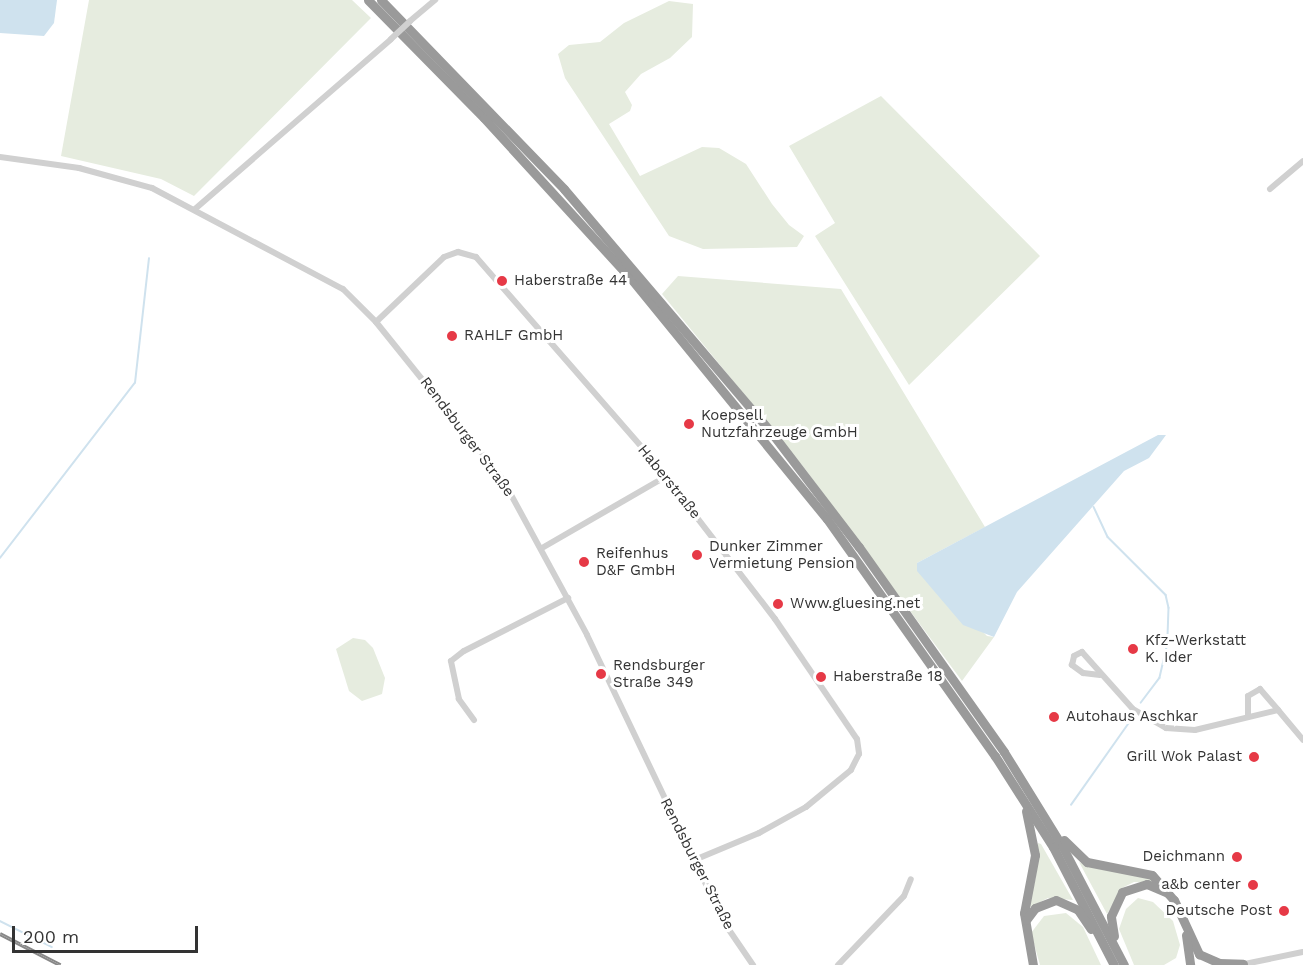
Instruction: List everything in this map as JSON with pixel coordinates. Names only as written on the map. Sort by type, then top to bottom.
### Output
[{"type":"highway","points":[[368,0],[557,196],[697,356],[827,519],[1023,800],[1112,962]]},
{"type":"highway","points":[[381,0],[564,189],[714,362],[859,547],[960,687],[1039,807],[1068,845],[1088,862],[1152,875],[1170,894],[1186,932],[1197,951],[1199,965]]},
{"type":"highway","points":[[1023,800],[1035,855],[1024,913],[1033,965]]},
{"type":"highway","points":[[1039,807],[1117,948],[1124,965]]},
{"type":"highway","points":[[1117,948],[1111,916],[1122,892],[1146,884],[1170,894]]},
{"type":"highway","points":[[1026,921],[1045,902],[1069,903],[1078,910],[1112,962]]},
{"type":"highway","points":[[1186,932],[1190,965]]},
{"type":"highway","points":[[1182,965],[1187,951]]},
{"type":"highway","points":[[1197,951],[1219,963],[1241,964]]},
{"type":"street","points":[[195,209],[435,0]]},
{"type":"street","name":"Rendsburger Straße","points":[[0,157],[103,173],[152,188],[343,289],[376,322],[503,480],[568,598],[725,924],[753,965]]},
{"type":"street","points":[[1270,189],[1303,160]]},
{"type":"street","name":"Haberstraße","points":[[376,322],[444,257],[458,252],[476,257],[555,344],[665,477],[775,619],[857,739],[859,754],[851,770],[806,807],[759,833],[694,860]]},
{"type":"street","points":[[542,548],[665,477]]},
{"type":"street","points":[[474,720],[459,699],[451,661],[568,598]]},
{"type":"street","points":[[1100,675],[1083,673],[1072,665],[1074,656],[1082,652],[1132,709],[1166,728],[1195,729],[1278,710]]},
{"type":"street","points":[[1248,716],[1248,696],[1260,689],[1303,740]]},
{"type":"street","points":[[838,965],[904,896],[911,879]]},
{"type":"street","points":[[1241,964],[1303,952]]},
{"type":"shaded area","points":[[89,0],[352,0],[371,18],[194,196],[161,179],[61,156]]},
{"type":"shaded area","points":[[669,1],[693,4],[692,37],[670,58],[641,74],[625,92],[632,105],[630,111],[609,124],[640,176],[702,147],[719,148],[746,164],[772,204],[789,225],[804,236],[797,247],[703,249],[669,236],[565,78],[558,54],[569,45],[600,42],[624,23]]},
{"type":"shaded area","points":[[881,96],[1040,256],[909,385],[815,236],[835,223],[789,146]]},
{"type":"shaded area","points":[[678,276],[841,289],[985,527],[917,563],[987,636],[994,637],[962,681],[805,469],[662,294]]},
{"type":"shaded area","points":[[353,638],[365,640],[373,648],[385,678],[382,694],[362,701],[349,691],[336,649]]},
{"type":"shaded area","points":[[1038,843],[1041,844],[1073,900],[1048,898],[1028,908],[1036,877]]},
{"type":"shaded area","points":[[1079,862],[1090,867],[1144,874],[1156,883],[1134,882],[1122,888],[1107,914]]},
{"type":"shaded area","points":[[1138,898],[1153,902],[1173,921],[1180,945],[1176,958],[1164,965],[1134,965],[1119,929],[1126,909]]},
{"type":"shaded area","points":[[1066,913],[1083,927],[1101,965],[1040,965],[1031,933],[1044,916]]},
{"type":"water","points":[[0,0],[57,0],[54,23],[44,36],[0,33]]},
{"type":"water","points":[[1158,435],[1166,435],[1149,458],[1124,471],[1017,592],[994,637],[963,625],[917,571],[917,563]]},
{"type":"waterway","points":[[0,558],[135,383],[149,259]]},
{"type":"waterway","points":[[1094,507],[1108,537],[1166,595],[1169,608],[1168,643],[1160,678],[1141,703]]},
{"type":"waterway","points":[[1071,805],[1131,720]]},
{"type":"waterway","points":[[0,921],[52,947]]},
{"type":"railway","points":[[0,934],[60,965]]},
{"type":"place","name":"Haberstraße 44","points":[[502,281]]},
{"type":"place","name":"RAHLF GmbH","points":[[452,336]]},
{"type":"place","name":"Koepsell Nutzfahrzeuge GmbH","points":[[689,424]]},
{"type":"place","name":"Dunker Zimmer Vermietung Pension","points":[[697,555]]},
{"type":"place","name":"Reifenhus D&F GmbH","points":[[584,562]]},
{"type":"place","name":"Www.gluesing.net","points":[[778,604]]},
{"type":"place","name":"Kfz-Werkstatt K. Ider","points":[[1133,649]]},
{"type":"place","name":"Rendsburger Straße 349","points":[[601,674]]},
{"type":"place","name":"Haberstraße 18","points":[[821,677]]},
{"type":"place","name":"Autohaus Aschkar","points":[[1054,717]]},
{"type":"place","name":"Grill Wok Palast","points":[[1254,757]]},
{"type":"place","name":"Deichmann","points":[[1237,857]]},
{"type":"place","name":"a&b center","points":[[1253,885]]},
{"type":"place","name":"Deutsche Post","points":[[1284,911]]}]
